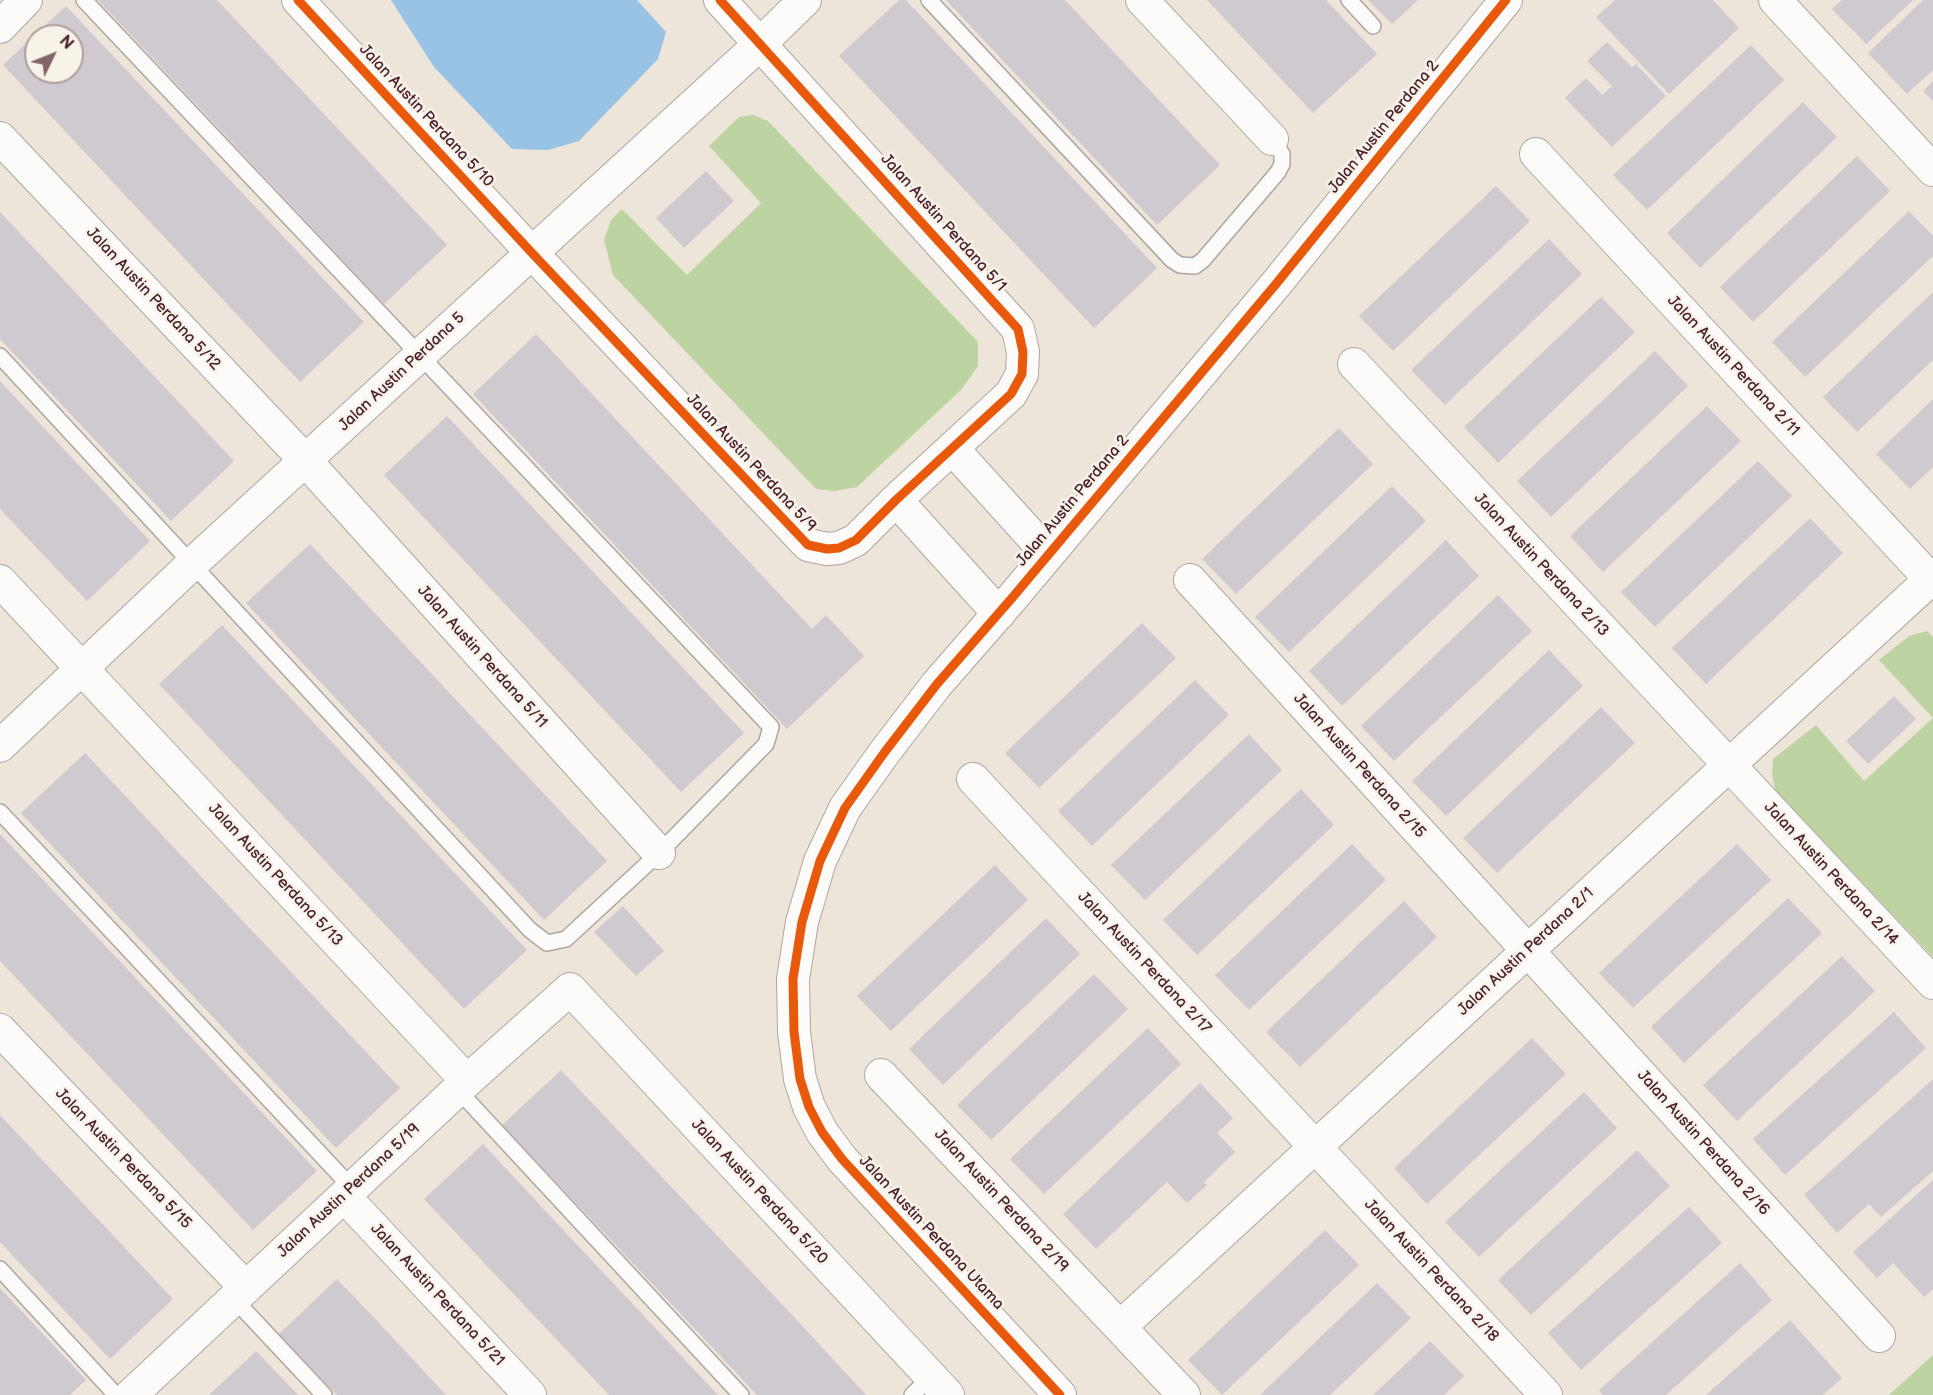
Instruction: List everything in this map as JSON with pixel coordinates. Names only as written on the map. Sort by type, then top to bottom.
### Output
[{"type":"street","points":[[0,27],[26,0]]},
{"type":"street","name":"Jalan Austin Perdana 5/10","points":[[298,0],[532,253]]},
{"type":"street","name":"Jalan Austin Perdana 5/1","points":[[720,0],[1018,329],[1023,352],[1022,374],[1011,394],[960,440]]},
{"type":"street","name":"Jalan Austin Perdana 5","points":[[0,746],[192,564],[761,43],[805,0]]},
{"type":"street","points":[[1142,0],[1272,139]]},
{"type":"street","name":"Jalan Austin Perdana 2","points":[[800,1079],[794,1032],[794,978],[802,922],[820,861],[845,808],[937,684],[1276,284],[1506,0]]},
{"type":"street","points":[[1774,0],[1933,170]]},
{"type":"street","name":"Jalan Austin Perdana 5/12","points":[[0,138],[305,460]]},
{"type":"street","name":"Jalan Austin Perdana 2/11","points":[[1536,154],[1932,580]]},
{"type":"street","name":"Jalan Austin Perdana 5/9","points":[[532,253],[808,545],[827,549],[839,548],[856,540],[960,440]]},
{"type":"street","name":"Jalan Austin Perdana 2/13","points":[[1354,364],[1729,765]]},
{"type":"street","points":[[960,440],[1055,546]]},
{"type":"street","name":"Jalan Austin Perdana 5/11","points":[[305,460],[659,853]]},
{"type":"street","points":[[903,493],[1005,606]]},
{"type":"street","name":"Jalan Austin Perdana 2/15","points":[[1190,580],[1527,951]]},
{"type":"street","name":"Jalan Austin Perdana 2/1","points":[[1120,1327],[1932,580]]},
{"type":"street","name":"Jalan Austin Perdana 5/13","points":[[0,581],[462,1086]]},
{"type":"street","name":"Jalan Austin Perdana 2/14","points":[[1729,765],[1933,983]]},
{"type":"street","name":"Jalan Austin Perdana 2/17","points":[[973,779],[1316,1147]]},
{"type":"street","name":"Jalan Austin Perdana 2/16","points":[[1527,951],[1878,1336]]},
{"type":"street","name":"Jalan Austin Perdana 5/19","points":[[130,1395],[570,988]]},
{"type":"street","name":"Jalan Austin Perdana 5/20","points":[[570,988],[930,1389]]},
{"type":"street","name":"Jalan Austin Perdana 5/15","points":[[0,1030],[240,1294]]},
{"type":"street","name":"Jalan Austin Perdana 2/19","points":[[881,1075],[1184,1395]]},
{"type":"street","name":"Jalan Austin Perdana Utama","points":[[800,1079],[809,1107],[822,1132],[842,1159],[1060,1395]]},
{"type":"street","name":"Jalan Austin Perdana 2/18","points":[[1316,1147],[1546,1395]]},
{"type":"street","name":"Jalan Austin Perdana 5/21","points":[[348,1192],[530,1395]]},
{"type":"lane","points":[[0,356],[530,930],[547,943],[566,939],[659,853],[766,744],[771,727],[84,0]]},
{"type":"lane","points":[[929,0],[1180,266],[1195,266],[1203,260],[1278,172],[1282,164],[1282,154],[1272,139]]},
{"type":"lane","points":[[1349,0],[1373,26]]},
{"type":"lane","points":[[0,812],[348,1192]]},
{"type":"lane","points":[[462,1086],[741,1395]]},
{"type":"lane","points":[[0,1269],[116,1395]]},
{"type":"lane","points":[[240,1294],[324,1395]]},
{"type":"green space","points":[[753,115],[768,121],[978,342],[978,366],[961,390],[857,487],[835,491],[816,489],[613,275],[604,240],[611,220],[622,209],[687,275],[761,203],[709,146],[739,117]]},
{"type":"green space","points":[[1927,631],[1933,637],[1933,718],[1879,660],[1909,636]]},
{"type":"green space","points":[[1933,718],[1933,957],[1775,790],[1772,774],[1773,759],[1816,725],[1864,781]]},
{"type":"green space","points":[[1933,1355],[1933,1395],[1889,1395]]},
{"type":"water","points":[[391,0],[637,0],[666,32],[658,59],[579,141],[548,150],[512,149],[434,67]]},
{"type":"building","points":[[98,0],[217,0],[447,245],[384,304]]},
{"type":"building","points":[[899,0],[906,0],[1157,268],[1094,328],[839,56]]},
{"type":"building","points":[[946,0],[1065,0],[1220,165],[1157,225]]},
{"type":"building","points":[[1207,0],[1326,0],[1377,54],[1313,113]]},
{"type":"building","points":[[1368,0],[1418,0],[1392,24]]},
{"type":"building","points":[[1615,0],[1713,0],[1739,28],[1669,94],[1596,17]]},
{"type":"building","points":[[1842,0],[1913,0],[1866,44],[1832,9]]},
{"type":"building","points":[[1923,0],[1933,0],[1933,70],[1907,94],[1868,53]]},
{"type":"building","points":[[66,6],[83,24],[47,24]]},
{"type":"building","points":[[84,25],[364,322],[300,382],[3,65],[24,45],[24,84],[84,84]]},
{"type":"building","points":[[1607,42],[1632,67],[1636,64],[1666,96],[1612,147],[1565,98],[1586,78],[1602,95],[1612,86],[1587,61]]},
{"type":"building","points":[[1751,45],[1784,80],[1647,210],[1613,175]]},
{"type":"building","points":[[1933,81],[1933,101],[1923,91]]},
{"type":"building","points":[[1803,102],[1837,137],[1700,268],[1667,233]]},
{"type":"building","points":[[1857,156],[1890,191],[1753,322],[1720,287]]},
{"type":"building","points":[[706,171],[734,201],[684,248],[656,218]]},
{"type":"building","points":[[1496,186],[1530,221],[1393,351],[1359,316]]},
{"type":"building","points":[[1909,211],[1933,236],[1933,256],[1805,377],[1772,342]]},
{"type":"building","points":[[0,212],[234,461],[171,521],[0,339]]},
{"type":"building","points":[[1549,239],[1582,274],[1445,405],[1411,370]]},
{"type":"building","points":[[1933,292],[1933,360],[1857,432],[1823,397]]},
{"type":"building","points":[[1601,297],[1635,332],[1498,463],[1464,427]]},
{"type":"building","points":[[536,334],[812,629],[826,615],[864,656],[787,729],[473,394]]},
{"type":"building","points":[[1655,351],[1688,386],[1551,517],[1517,481]]},
{"type":"building","points":[[0,381],[150,541],[87,601],[0,509]]},
{"type":"building","points":[[1933,399],[1933,467],[1910,489],[1876,454]]},
{"type":"building","points":[[1707,406],[1741,441],[1603,572],[1570,536]]},
{"type":"building","points":[[447,416],[744,733],[681,792],[384,475]]},
{"type":"building","points":[[1339,428],[1373,464],[1236,594],[1202,559]]},
{"type":"building","points":[[1758,461],[1792,496],[1655,627],[1621,592]]},
{"type":"building","points":[[1392,486],[1426,521],[1289,652],[1255,617]]},
{"type":"building","points":[[1810,518],[1843,553],[1706,684],[1672,648]]},
{"type":"building","points":[[1446,540],[1479,576],[1342,706],[1309,671]]},
{"type":"building","points":[[310,544],[607,861],[544,920],[246,603]]},
{"type":"building","points":[[1498,595],[1532,631],[1394,761],[1361,726]]},
{"type":"building","points":[[1142,623],[1176,658],[1039,788],[1005,753]]},
{"type":"building","points":[[222,625],[527,950],[464,1009],[159,684]]},
{"type":"building","points":[[1549,650],[1583,686],[1446,816],[1412,781]]},
{"type":"building","points":[[1195,680],[1229,715],[1092,846],[1058,811]]},
{"type":"building","points":[[1894,696],[1916,719],[1868,764],[1846,741]]},
{"type":"building","points":[[1601,707],[1635,743],[1497,873],[1463,838]]},
{"type":"building","points":[[1249,734],[1282,770],[1145,900],[1111,865]]},
{"type":"building","points":[[85,753],[400,1088],[336,1148],[21,813]]},
{"type":"building","points":[[1301,789],[1334,825],[1197,955],[1163,920]]},
{"type":"building","points":[[0,834],[317,1171],[253,1230],[0,961]]},
{"type":"building","points":[[1352,844],[1386,880],[1249,1010],[1215,975]]},
{"type":"building","points":[[1737,844],[1771,880],[1633,1008],[1599,973]]},
{"type":"building","points":[[995,865],[1028,900],[891,1031],[857,996]]},
{"type":"building","points":[[1788,898],[1822,933],[1684,1063],[1651,1027]]},
{"type":"building","points":[[1404,901],[1437,937],[1300,1067],[1266,1032]]},
{"type":"building","points":[[623,906],[664,951],[636,976],[594,932]]},
{"type":"building","points":[[1046,918],[1080,954],[943,1085],[909,1049]]},
{"type":"building","points":[[1842,956],[1875,991],[1737,1121],[1703,1085]]},
{"type":"building","points":[[1094,974],[1128,1009],[991,1140],[957,1105]]},
{"type":"building","points":[[1894,1012],[1926,1048],[1785,1175],[1753,1139]]},
{"type":"building","points":[[1148,1028],[1181,1064],[1044,1194],[1010,1159]]},
{"type":"building","points":[[1532,1038],[1566,1074],[1427,1204],[1394,1168]]},
{"type":"building","points":[[561,1070],[866,1395],[757,1395],[502,1125]]},
{"type":"building","points":[[1933,1079],[1933,1171],[1881,1217],[1869,1204],[1837,1233],[1804,1195]]},
{"type":"building","points":[[1200,1083],[1233,1118],[1217,1133],[1235,1152],[1204,1182],[1207,1185],[1187,1203],[1167,1182],[1096,1249],[1063,1214]]},
{"type":"building","points":[[1584,1092],[1617,1128],[1479,1257],[1445,1222]]},
{"type":"building","points":[[0,1115],[173,1299],[110,1359],[0,1242]]},
{"type":"building","points":[[483,1144],[718,1395],[609,1395],[424,1199]]},
{"type":"building","points":[[1637,1150],[1670,1186],[1531,1315],[1498,1280]]},
{"type":"building","points":[[1933,1180],[1933,1289],[1924,1297],[1893,1263],[1877,1278],[1853,1252]]},
{"type":"building","points":[[1689,1207],[1722,1243],[1581,1370],[1548,1333]]},
{"type":"building","points":[[1325,1230],[1359,1265],[1222,1395],[1188,1360]]},
{"type":"building","points":[[1740,1263],[1772,1300],[1666,1395],[1603,1395],[1599,1390]]},
{"type":"building","points":[[337,1279],[446,1395],[337,1395],[279,1334]]},
{"type":"building","points":[[1377,1283],[1411,1318],[1330,1395],[1260,1395]]},
{"type":"building","points":[[0,1288],[86,1380],[70,1395],[0,1395]]},
{"type":"building","points":[[1790,1320],[1842,1378],[1823,1395],[1706,1395]]},
{"type":"building","points":[[1430,1341],[1464,1376],[1444,1395],[1373,1395]]},
{"type":"building","points":[[256,1351],[298,1395],[209,1395]]},
{"type":"cycle path","points":[[298,0],[532,253],[808,545],[827,549],[839,548],[856,540],[1011,394],[1022,374],[1023,352],[1018,329],[720,0]]},
{"type":"cycle path","points":[[1060,1395],[842,1159],[822,1132],[809,1107],[800,1079],[794,1032],[793,979],[802,922],[820,861],[845,808],[937,684],[1276,284],[1506,0]]}]
